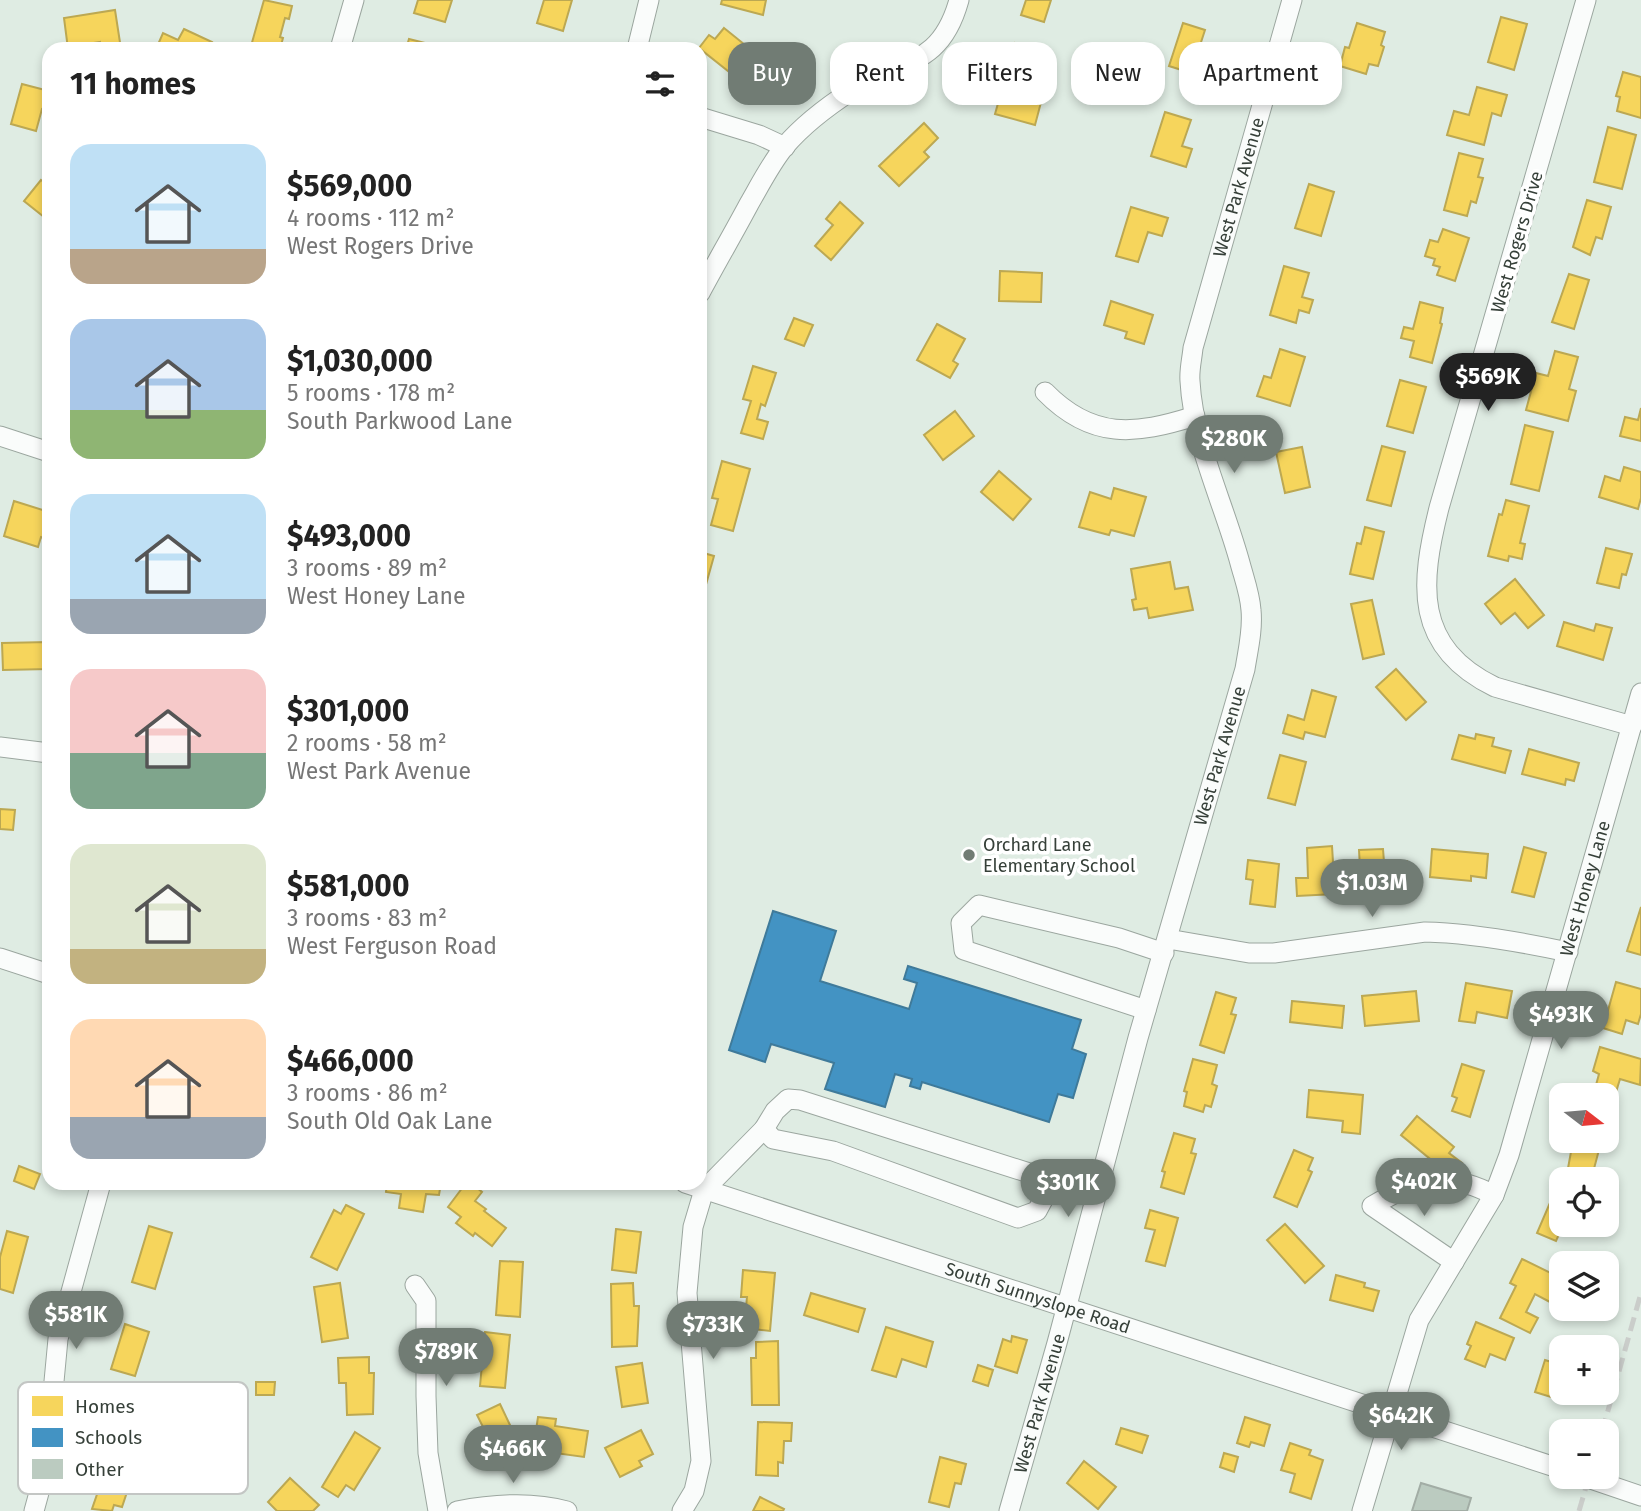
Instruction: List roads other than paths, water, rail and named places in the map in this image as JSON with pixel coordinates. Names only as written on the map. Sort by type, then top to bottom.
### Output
[{"type":"street","points":[[342,42],[354,0]]},
{"type":"street","points":[[639,42],[649,0]]},
{"type":"street","points":[[707,280],[767,172],[785,146],[799,131],[854,89],[928,53],[940,42],[950,26],[959,0]]},
{"type":"street","name":"West Park Avenue","points":[[1009,1511],[1146,1010],[1245,669],[1250,640],[1251,611],[1248,591],[1195,416],[1189,377],[1193,348],[1292,0]]},
{"type":"street","name":"West Rogers Drive","points":[[1586,0],[1439,508],[1427,559],[1426,601],[1434,626],[1450,653],[1479,679],[1495,687],[1632,726]]},
{"type":"street","points":[[707,119],[785,146]]},
{"type":"street","points":[[1045,392],[1075,417],[1094,426],[1112,430],[1141,430],[1195,416]]},
{"type":"street","points":[[0,436],[42,450]]},
{"type":"street","name":"West Honey Lane","points":[[1362,1511],[1419,1320],[1494,1195],[1510,1155],[1641,694]]},
{"type":"street","points":[[0,747],[42,752]]},
{"type":"street","points":[[1146,1010],[964,950],[961,923],[979,905],[1119,938],[1166,946],[1249,953],[1274,953],[1425,932],[1446,932],[1567,952]]},
{"type":"street","points":[[0,958],[42,972]]},
{"type":"street","points":[[707,1186],[764,1129],[775,1111],[789,1099],[800,1100],[1051,1185],[1095,1194]]},
{"type":"street","points":[[764,1129],[773,1139],[833,1151],[1018,1218],[1037,1211],[1051,1185]]},
{"type":"street","points":[[1454,1262],[1372,1206],[1403,1188],[1424,1181],[1450,1180],[1477,1186],[1494,1195]]},
{"type":"street","points":[[54,1382],[58,1339],[100,1190]]},
{"type":"street","points":[[682,1511],[694,1491],[701,1461],[687,1293],[693,1227],[704,1190]]},
{"type":"street","name":"South Sunnyslope Road","points":[[707,1190],[1549,1465]]},
{"type":"street","points":[[415,1284],[426,1301],[428,1452],[438,1511]]},
{"type":"street","points":[[1619,1488],[1641,1496]]},
{"type":"street","points":[[34,1511],[39,1494]]},
{"type":"street","points":[[457,1511],[482,1506],[516,1505],[543,1506],[567,1511]]},
{"type":"railway","points":[[1606,1419],[1641,1293]]},
{"type":"railway","points":[[1579,1511],[1585,1489]]},
{"type":"place","name":"Orchard Lane Elementary School","points":[[969,855]]}]
